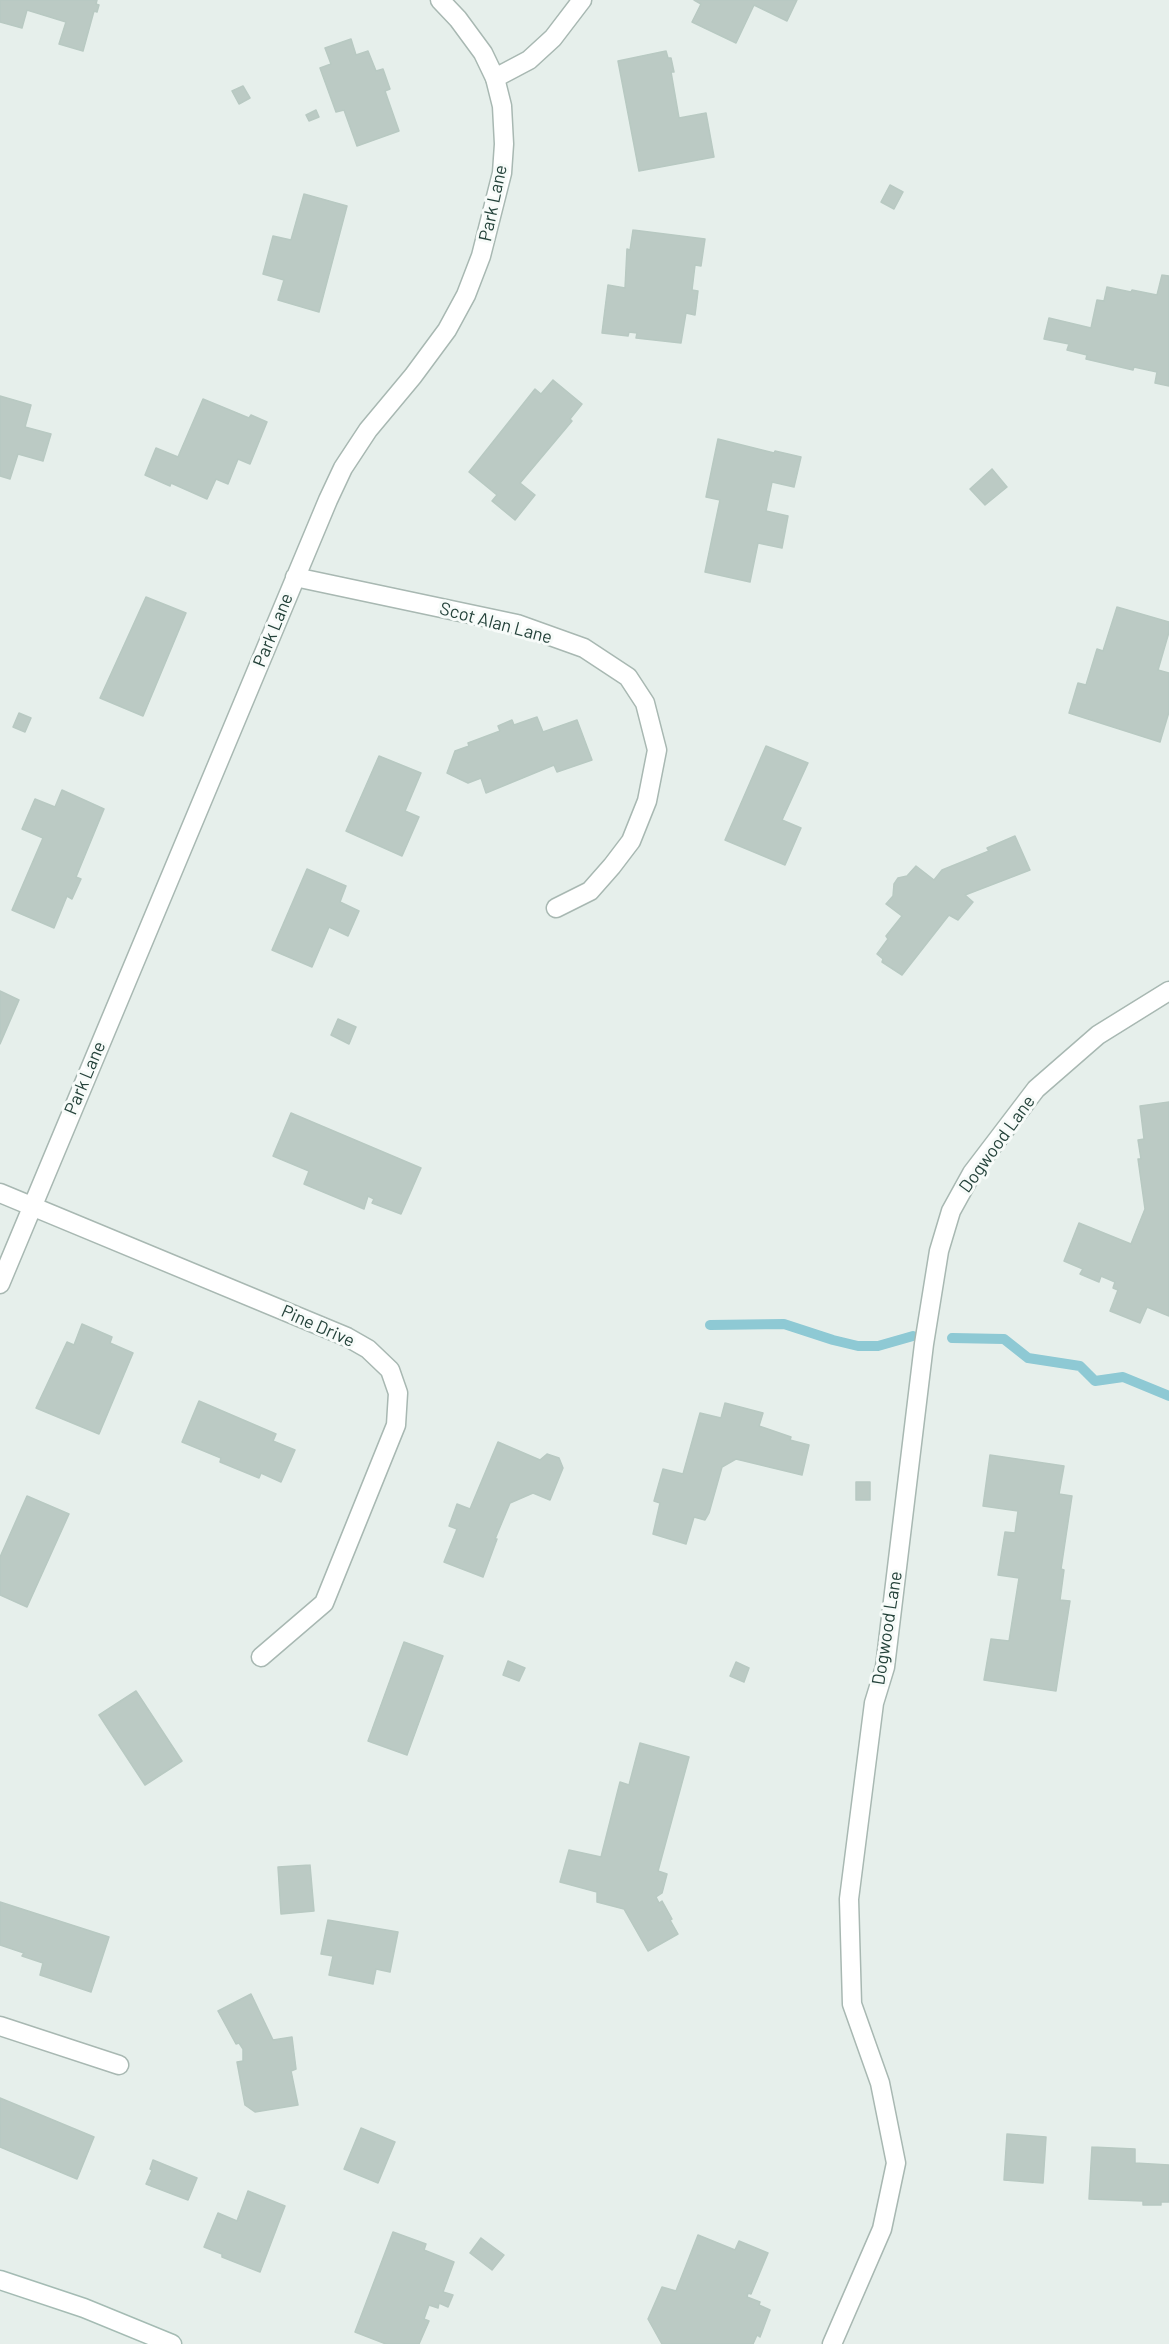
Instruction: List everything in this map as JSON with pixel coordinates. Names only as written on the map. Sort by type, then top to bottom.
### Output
[{"type":"street","name":"Park Lane","points":[[0,1284],[295,577],[343,468],[368,430],[438,343],[474,278],[488,235],[502,173],[504,122],[495,78],[474,39],[440,0]]},
{"type":"street","points":[[495,78],[530,60],[554,38],[582,0]]},
{"type":"street","name":"Scot Alan Lane","points":[[295,577],[517,624],[584,648],[628,677],[645,703],[657,750],[647,801],[631,842],[612,866],[590,891],[556,908]]},
{"type":"street","name":"Dogwood Lane","points":[[832,2344],[882,2229],[896,2163],[880,2084],[852,2004],[849,1899],[874,1703],[885,1667],[922,1355],[939,1251],[951,1211],[972,1173],[1036,1089],[1098,1035],[1169,991]]},
{"type":"street","name":"Pine Drive","points":[[0,1193],[347,1337],[368,1349],[390,1370],[398,1394],[396,1425],[324,1603],[261,1657]]},
{"type":"street","points":[[0,2026],[119,2065]]},
{"type":"street","points":[[0,2280],[84,2308],[172,2344]]},
{"type":"building","points":[[0,0],[97,0],[96,4],[99,5],[97,12],[94,11],[83,51],[59,44],[66,22],[27,10],[22,28],[0,22]]},
{"type":"building","points":[[694,0],[797,0],[787,21],[754,5],[736,43],[692,22],[701,4]]},
{"type":"building","points":[[351,39],[356,55],[368,51],[376,71],[383,69],[390,89],[385,91],[399,131],[357,146],[344,110],[336,112],[320,68],[331,64],[325,48]]},
{"type":"building","points":[[666,51],[668,58],[671,58],[674,72],[671,72],[679,118],[706,113],[714,157],[639,171],[618,61]]},
{"type":"building","points":[[243,86],[250,98],[239,104],[232,91]]},
{"type":"building","points":[[316,110],[319,117],[309,121],[306,115]]},
{"type":"building","points":[[890,185],[903,192],[894,209],[881,202]]},
{"type":"building","points":[[304,194],[347,206],[319,312],[278,300],[284,280],[263,274],[273,236],[291,240]]},
{"type":"building","points":[[633,230],[705,239],[701,266],[695,265],[692,290],[698,291],[695,315],[686,313],[681,343],[636,338],[637,333],[629,332],[628,336],[602,333],[608,285],[625,288],[627,249],[630,250]]},
{"type":"building","points":[[1162,275],[1169,276],[1169,386],[1155,383],[1157,372],[1134,367],[1133,370],[1086,359],[1087,355],[1067,350],[1069,344],[1044,339],[1049,318],[1091,328],[1097,300],[1104,301],[1107,287],[1157,295]]},
{"type":"building","points":[[553,380],[582,404],[570,419],[572,421],[520,483],[535,495],[515,520],[492,501],[497,495],[469,472],[535,389],[541,394]]},
{"type":"building","points":[[0,396],[31,405],[25,427],[51,434],[43,461],[18,454],[10,479],[0,476]]},
{"type":"building","points":[[203,399],[249,418],[251,415],[267,422],[250,464],[238,459],[228,484],[216,479],[207,499],[171,483],[170,486],[145,475],[156,448],[178,457]]},
{"type":"building","points":[[718,439],[774,453],[775,451],[801,457],[794,487],[772,482],[766,511],[788,516],[782,548],[758,543],[750,582],[705,572],[720,500],[706,497]]},
{"type":"building","points":[[992,469],[1007,487],[985,505],[970,489]]},
{"type":"building","points":[[146,597],[186,613],[143,716],[100,698]]},
{"type":"building","points":[[1117,607],[1169,622],[1169,632],[1158,670],[1169,673],[1169,712],[1160,742],[1069,713],[1078,683],[1086,685],[1097,649],[1103,651]]},
{"type":"building","points":[[19,713],[31,718],[25,732],[13,727]]},
{"type":"building","points":[[537,717],[543,732],[577,720],[592,760],[557,772],[554,765],[486,793],[481,778],[468,783],[447,773],[455,751],[469,746],[468,743],[500,731],[498,726],[512,720],[514,725]]},
{"type":"building","points":[[766,746],[808,763],[782,820],[801,828],[785,865],[725,840]]},
{"type":"building","points":[[379,756],[421,773],[405,811],[419,817],[402,856],[346,831]]},
{"type":"building","points":[[62,790],[104,809],[76,877],[81,879],[72,899],[67,896],[54,928],[12,910],[43,838],[22,829],[35,799],[55,807]]},
{"type":"building","points":[[1015,836],[1030,870],[965,895],[973,902],[958,920],[949,915],[902,975],[882,962],[883,959],[877,954],[888,939],[886,936],[902,916],[886,904],[893,896],[894,884],[898,878],[907,876],[916,866],[934,880],[942,870],[989,851],[987,848]]},
{"type":"building","points":[[307,869],[346,886],[340,902],[359,911],[348,936],[329,927],[312,967],[272,950]]},
{"type":"building","points":[[0,991],[19,1000],[0,1044]]},
{"type":"building","points":[[338,1019],[356,1027],[349,1044],[331,1035]]},
{"type":"building","points":[[1169,1102],[1169,1316],[1147,1307],[1140,1323],[1110,1311],[1118,1290],[1113,1288],[1115,1282],[1101,1276],[1099,1282],[1080,1274],[1083,1269],[1064,1261],[1079,1223],[1131,1244],[1145,1209],[1138,1159],[1141,1159],[1138,1140],[1144,1139],[1140,1106]]},
{"type":"building","points":[[291,1113],[421,1168],[401,1214],[372,1203],[374,1199],[368,1196],[364,1209],[304,1184],[309,1171],[273,1156]]},
{"type":"building","points":[[82,1324],[112,1337],[110,1343],[133,1353],[99,1434],[36,1408],[67,1342],[74,1345]]},
{"type":"building","points":[[199,1401],[276,1434],[273,1441],[295,1450],[281,1482],[261,1473],[259,1478],[220,1462],[221,1458],[182,1442]]},
{"type":"building","points":[[725,1403],[763,1413],[759,1426],[791,1437],[790,1440],[809,1445],[802,1475],[736,1459],[722,1467],[709,1513],[705,1520],[694,1517],[686,1544],[653,1534],[660,1503],[654,1501],[663,1469],[683,1474],[700,1413],[721,1418]]},
{"type":"building","points":[[498,1442],[540,1460],[547,1454],[559,1458],[563,1468],[550,1500],[533,1493],[510,1503],[483,1577],[444,1562],[457,1529],[449,1526],[457,1504],[470,1509]]},
{"type":"building","points":[[990,1455],[1064,1466],[1059,1494],[1072,1496],[1061,1569],[1064,1570],[1060,1600],[1070,1601],[1056,1691],[984,1680],[991,1639],[1009,1641],[1019,1578],[998,1575],[1005,1532],[1015,1533],[1018,1511],[983,1506]]},
{"type":"building","points":[[856,1482],[870,1482],[870,1500],[856,1500]]},
{"type":"building","points":[[27,1496],[69,1514],[27,1607],[0,1595],[0,1557]]},
{"type":"building","points":[[404,1642],[443,1656],[407,1755],[368,1741]]},
{"type":"building","points":[[508,1661],[525,1668],[519,1681],[503,1675]]},
{"type":"building","points":[[736,1662],[749,1668],[744,1682],[730,1676]]},
{"type":"building","points":[[136,1691],[182,1761],[145,1785],[99,1715]]},
{"type":"building","points":[[640,1743],[689,1757],[658,1871],[667,1874],[662,1893],[656,1897],[659,1903],[662,1901],[678,1934],[648,1951],[624,1909],[597,1902],[597,1892],[560,1882],[569,1850],[601,1857],[620,1782],[629,1785]]},
{"type":"building","points":[[310,1865],[314,1911],[281,1914],[278,1867]]},
{"type":"building","points":[[0,1902],[109,1937],[91,1992],[40,1975],[43,1963],[22,1956],[24,1953],[0,1945]]},
{"type":"building","points":[[328,1920],[398,1932],[390,1972],[376,1969],[373,1984],[329,1975],[333,1956],[321,1954]]},
{"type":"building","points":[[251,1994],[273,2040],[292,2037],[296,2069],[291,2071],[298,2105],[255,2112],[245,2105],[237,2062],[243,2061],[243,2049],[239,2043],[236,2044],[218,2011]]},
{"type":"building","points":[[0,2098],[94,2137],[77,2179],[0,2147]]},
{"type":"building","points":[[361,2128],[395,2142],[378,2183],[344,2169]]},
{"type":"building","points":[[1007,2134],[1046,2137],[1043,2183],[1004,2180]]},
{"type":"building","points":[[1092,2147],[1135,2149],[1135,2163],[1169,2165],[1169,2202],[1161,2202],[1161,2205],[1143,2205],[1143,2201],[1089,2199]]},
{"type":"building","points":[[153,2160],[197,2178],[188,2200],[146,2184],[152,2170],[150,2169]]},
{"type":"building","points":[[248,2191],[285,2206],[260,2272],[204,2247],[218,2213],[237,2221]]},
{"type":"building","points":[[393,2232],[426,2244],[424,2250],[454,2262],[443,2292],[453,2295],[448,2307],[439,2303],[438,2308],[429,2305],[424,2319],[429,2321],[419,2344],[386,2344],[355,2332]]},
{"type":"building","points":[[698,2235],[735,2250],[739,2241],[768,2253],[751,2294],[748,2293],[747,2297],[760,2302],[759,2305],[770,2310],[760,2337],[757,2335],[753,2344],[662,2344],[648,2319],[662,2287],[676,2291]]},
{"type":"building","points":[[481,2238],[504,2255],[492,2270],[470,2253]]},
{"type":"waterway","points":[[710,1325],[784,1324],[858,1346],[878,1346],[913,1336]]},
{"type":"waterway","points":[[952,1338],[1004,1339],[1028,1358],[1080,1366],[1095,1381],[1123,1377],[1169,1396]]}]
